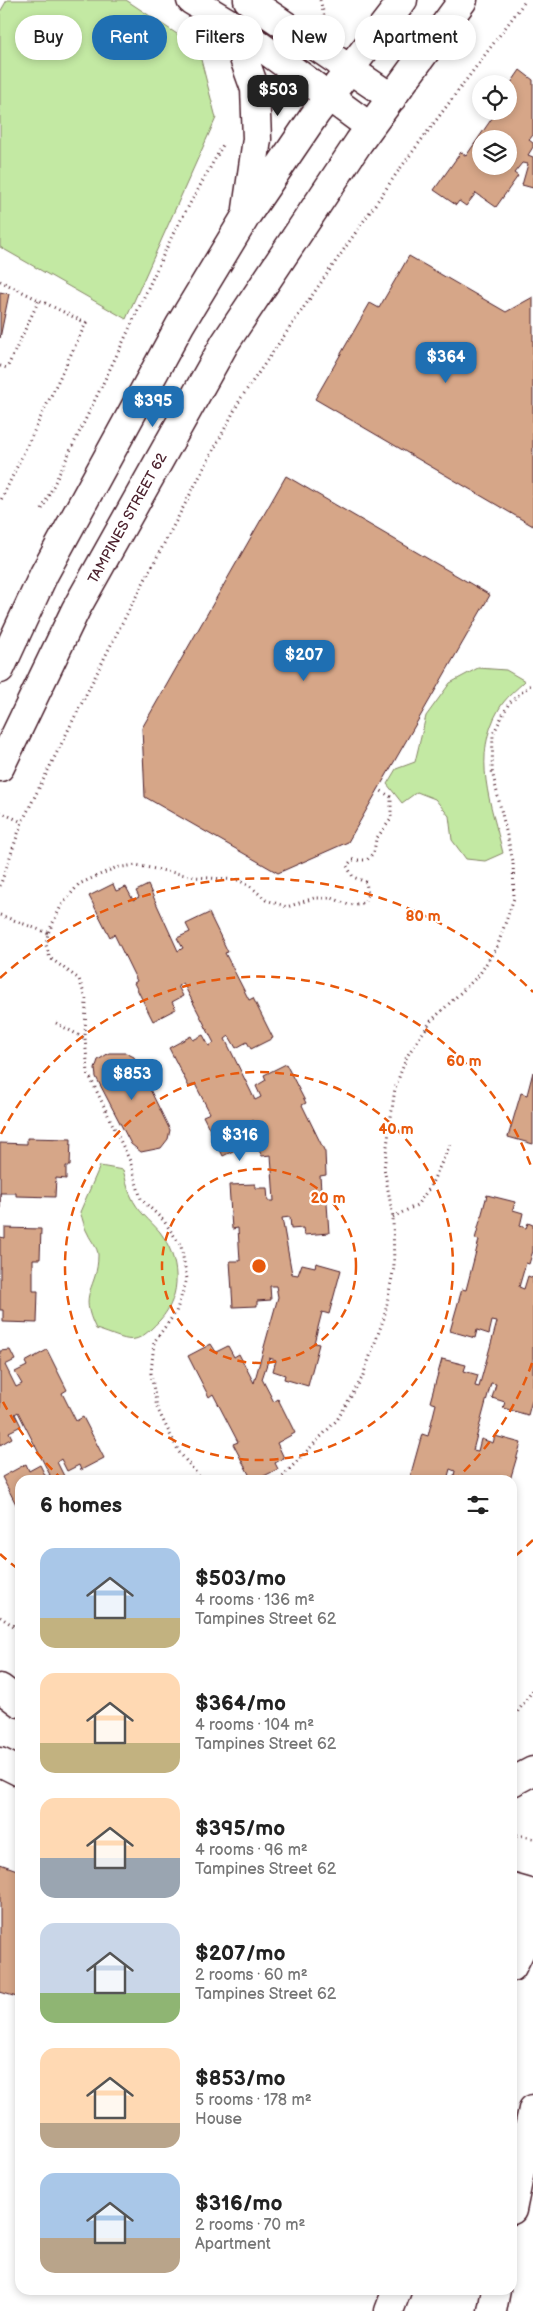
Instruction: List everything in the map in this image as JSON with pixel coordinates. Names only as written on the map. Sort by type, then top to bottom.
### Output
[{"type":"street","points":[[191,0],[216,15]]},
{"type":"street","points":[[248,0],[392,98]]},
{"type":"street","points":[[0,669],[44,574],[180,325],[246,216],[329,97],[403,0]]},
{"type":"street","name":"TAMPINES STREET 62","points":[[0,767],[76,609],[225,343],[370,127],[463,0]]},
{"type":"street","points":[[263,48],[370,127]]},
{"type":"street","points":[[245,60],[255,89],[257,139],[246,216]]},
{"type":"street","points":[[0,1688],[15,1699]]},
{"type":"street","points":[[0,1762],[15,1770]]},
{"type":"street","points":[[517,1779],[533,1771]]},
{"type":"street","points":[[517,1889],[533,1894]]},
{"type":"street","points":[[517,1955],[523,1941],[533,1901]]},
{"type":"street","points":[[517,2186],[533,2109]]},
{"type":"street","points":[[389,2311],[394,2295]]},
{"type":"street","points":[[492,2311],[495,2295]]},
{"type":"path","points":[[320,0],[324,15]]},
{"type":"path","points":[[0,886],[22,822],[119,629],[241,398],[399,170],[526,0]]},
{"type":"path","points":[[39,516],[173,234],[224,144],[224,135]]},
{"type":"path","points":[[0,281],[86,323],[0,502]]},
{"type":"path","points":[[0,366],[7,368],[39,300]]},
{"type":"path","points":[[284,1475],[337,1420],[362,1378],[384,1318],[394,1267],[393,1217],[384,1168],[395,1088],[407,1056],[431,1021],[479,974],[497,947],[514,898],[513,861],[492,772],[493,734],[509,703],[533,683]]},
{"type":"path","points":[[198,1475],[179,1452],[157,1408],[151,1373],[154,1342],[176,1312],[187,1279],[181,1246],[164,1221],[141,1198],[130,1161],[88,1073],[85,1038],[86,999],[78,979],[50,958],[46,945],[48,933],[61,906],[78,884],[115,868],[136,865],[195,877],[238,880],[250,886],[266,900],[287,907],[314,898],[332,898],[350,905],[364,903],[368,894],[366,882],[353,877],[347,866],[352,860],[366,860],[374,852],[376,839],[390,820],[391,797],[378,789]]},
{"type":"path","points":[[0,812],[22,822]]},
{"type":"path","points":[[0,915],[48,933]]},
{"type":"path","points":[[56,1023],[85,1038]]},
{"type":"path","points":[[393,1217],[417,1205],[430,1186],[450,1144]]},
{"type":"path","points":[[0,1617],[15,1627]]},
{"type":"path","points":[[517,1713],[533,1690]]},
{"type":"path","points":[[517,1835],[533,1838]]},
{"type":"green space","points":[[7,0],[126,0],[148,15],[92,15],[92,60],[167,60],[167,27],[177,34],[177,60],[201,60],[216,118],[126,319],[0,247],[0,12]]},
{"type":"green space","points":[[478,668],[506,670],[525,681],[508,697],[499,709],[486,745],[486,780],[503,853],[485,861],[466,859],[452,840],[449,816],[435,799],[417,792],[402,803],[387,784],[396,769],[415,762],[426,716],[450,683]]},
{"type":"green space","points":[[100,1166],[123,1170],[128,1190],[134,1201],[140,1211],[160,1232],[172,1254],[175,1265],[176,1277],[173,1300],[160,1320],[151,1329],[144,1335],[131,1340],[96,1329],[88,1306],[88,1298],[97,1267],[98,1252],[85,1229],[80,1212]]},
{"type":"building","points":[[520,70],[533,80],[533,135],[529,140],[533,143],[533,147],[528,155],[533,157],[533,188],[522,185],[528,164],[522,163],[517,169],[517,130],[484,130],[491,120],[517,120],[517,75]]},
{"type":"building","points":[[472,147],[472,175],[518,176],[496,207],[476,193],[466,206],[459,201],[456,205],[434,190],[461,152],[466,156]]},
{"type":"building","points":[[409,256],[506,312],[533,297],[533,526],[315,399],[370,303],[379,308]]},
{"type":"building","points":[[0,292],[9,294],[0,338]]},
{"type":"building","points":[[286,476],[490,595],[348,842],[278,873],[145,797],[142,728]]},
{"type":"building","points":[[113,884],[116,891],[126,887],[133,900],[139,897],[136,891],[148,885],[178,951],[183,948],[177,938],[190,932],[186,924],[209,913],[228,952],[225,953],[249,1000],[253,998],[273,1038],[251,1049],[247,1042],[236,1048],[229,1036],[225,1039],[255,1100],[261,1097],[256,1086],[266,1080],[264,1075],[286,1064],[306,1103],[302,1105],[325,1152],[326,1175],[320,1176],[321,1190],[326,1189],[329,1233],[304,1235],[303,1228],[291,1229],[290,1217],[282,1218],[292,1274],[298,1275],[302,1264],[315,1267],[316,1263],[341,1270],[329,1314],[322,1312],[314,1343],[319,1344],[308,1386],[284,1379],[285,1375],[273,1371],[276,1360],[269,1358],[262,1379],[274,1402],[278,1399],[295,1433],[277,1443],[284,1458],[275,1463],[278,1469],[266,1475],[249,1475],[233,1444],[238,1442],[213,1394],[209,1397],[188,1356],[211,1344],[216,1352],[228,1346],[234,1357],[239,1354],[254,1383],[278,1297],[276,1286],[270,1286],[271,1300],[257,1301],[257,1306],[233,1307],[230,1261],[240,1261],[238,1228],[232,1229],[229,1185],[255,1184],[255,1188],[267,1188],[268,1201],[274,1201],[271,1155],[262,1156],[257,1147],[266,1143],[253,1120],[249,1122],[255,1134],[245,1139],[247,1144],[223,1156],[203,1116],[210,1113],[195,1084],[189,1087],[169,1048],[191,1036],[193,1040],[203,1035],[209,1046],[214,1043],[183,983],[178,986],[183,996],[172,1002],[176,1009],[153,1021],[134,983],[137,981],[114,934],[110,937],[89,896]]},
{"type":"building","points":[[109,1053],[126,1053],[134,1057],[170,1130],[168,1139],[161,1148],[141,1152],[131,1144],[96,1077],[95,1069],[98,1060]]},
{"type":"building","points":[[533,1072],[533,1144],[508,1137],[521,1093],[527,1095]]},
{"type":"building","points":[[27,1138],[71,1139],[70,1166],[66,1166],[66,1179],[56,1178],[55,1197],[16,1196],[16,1193],[0,1193],[0,1143],[27,1144]]},
{"type":"building","points":[[487,1195],[515,1202],[513,1210],[523,1213],[520,1226],[526,1228],[528,1223],[533,1225],[533,1251],[529,1264],[526,1263],[519,1287],[524,1289],[528,1276],[533,1278],[533,1397],[528,1415],[503,1408],[505,1402],[492,1398],[496,1384],[491,1383],[473,1450],[478,1451],[481,1439],[493,1443],[495,1436],[521,1443],[511,1475],[454,1475],[455,1471],[450,1469],[448,1475],[411,1475],[422,1434],[428,1436],[436,1404],[430,1402],[442,1359],[466,1365],[464,1371],[478,1375],[475,1386],[479,1387],[497,1322],[492,1321],[489,1334],[477,1330],[475,1338],[450,1331],[462,1289],[466,1290],[479,1240],[475,1239]]},
{"type":"building","points":[[5,1228],[41,1229],[40,1259],[33,1259],[33,1291],[38,1291],[37,1323],[3,1322],[3,1310],[0,1310],[0,1237],[5,1238]]},
{"type":"building","points":[[10,1350],[15,1360],[5,1365],[16,1387],[22,1384],[15,1372],[27,1366],[25,1362],[47,1350],[67,1390],[62,1393],[76,1421],[83,1417],[104,1458],[81,1470],[79,1465],[67,1471],[61,1459],[57,1462],[64,1475],[50,1475],[18,1412],[15,1414],[21,1426],[9,1432],[12,1438],[0,1445],[0,1351]]},
{"type":"building","points":[[26,1464],[29,1471],[40,1465],[45,1475],[15,1475],[15,1502],[2,1477]]},
{"type":"building","points":[[0,1864],[15,1869],[15,1996],[0,1992]]}]
